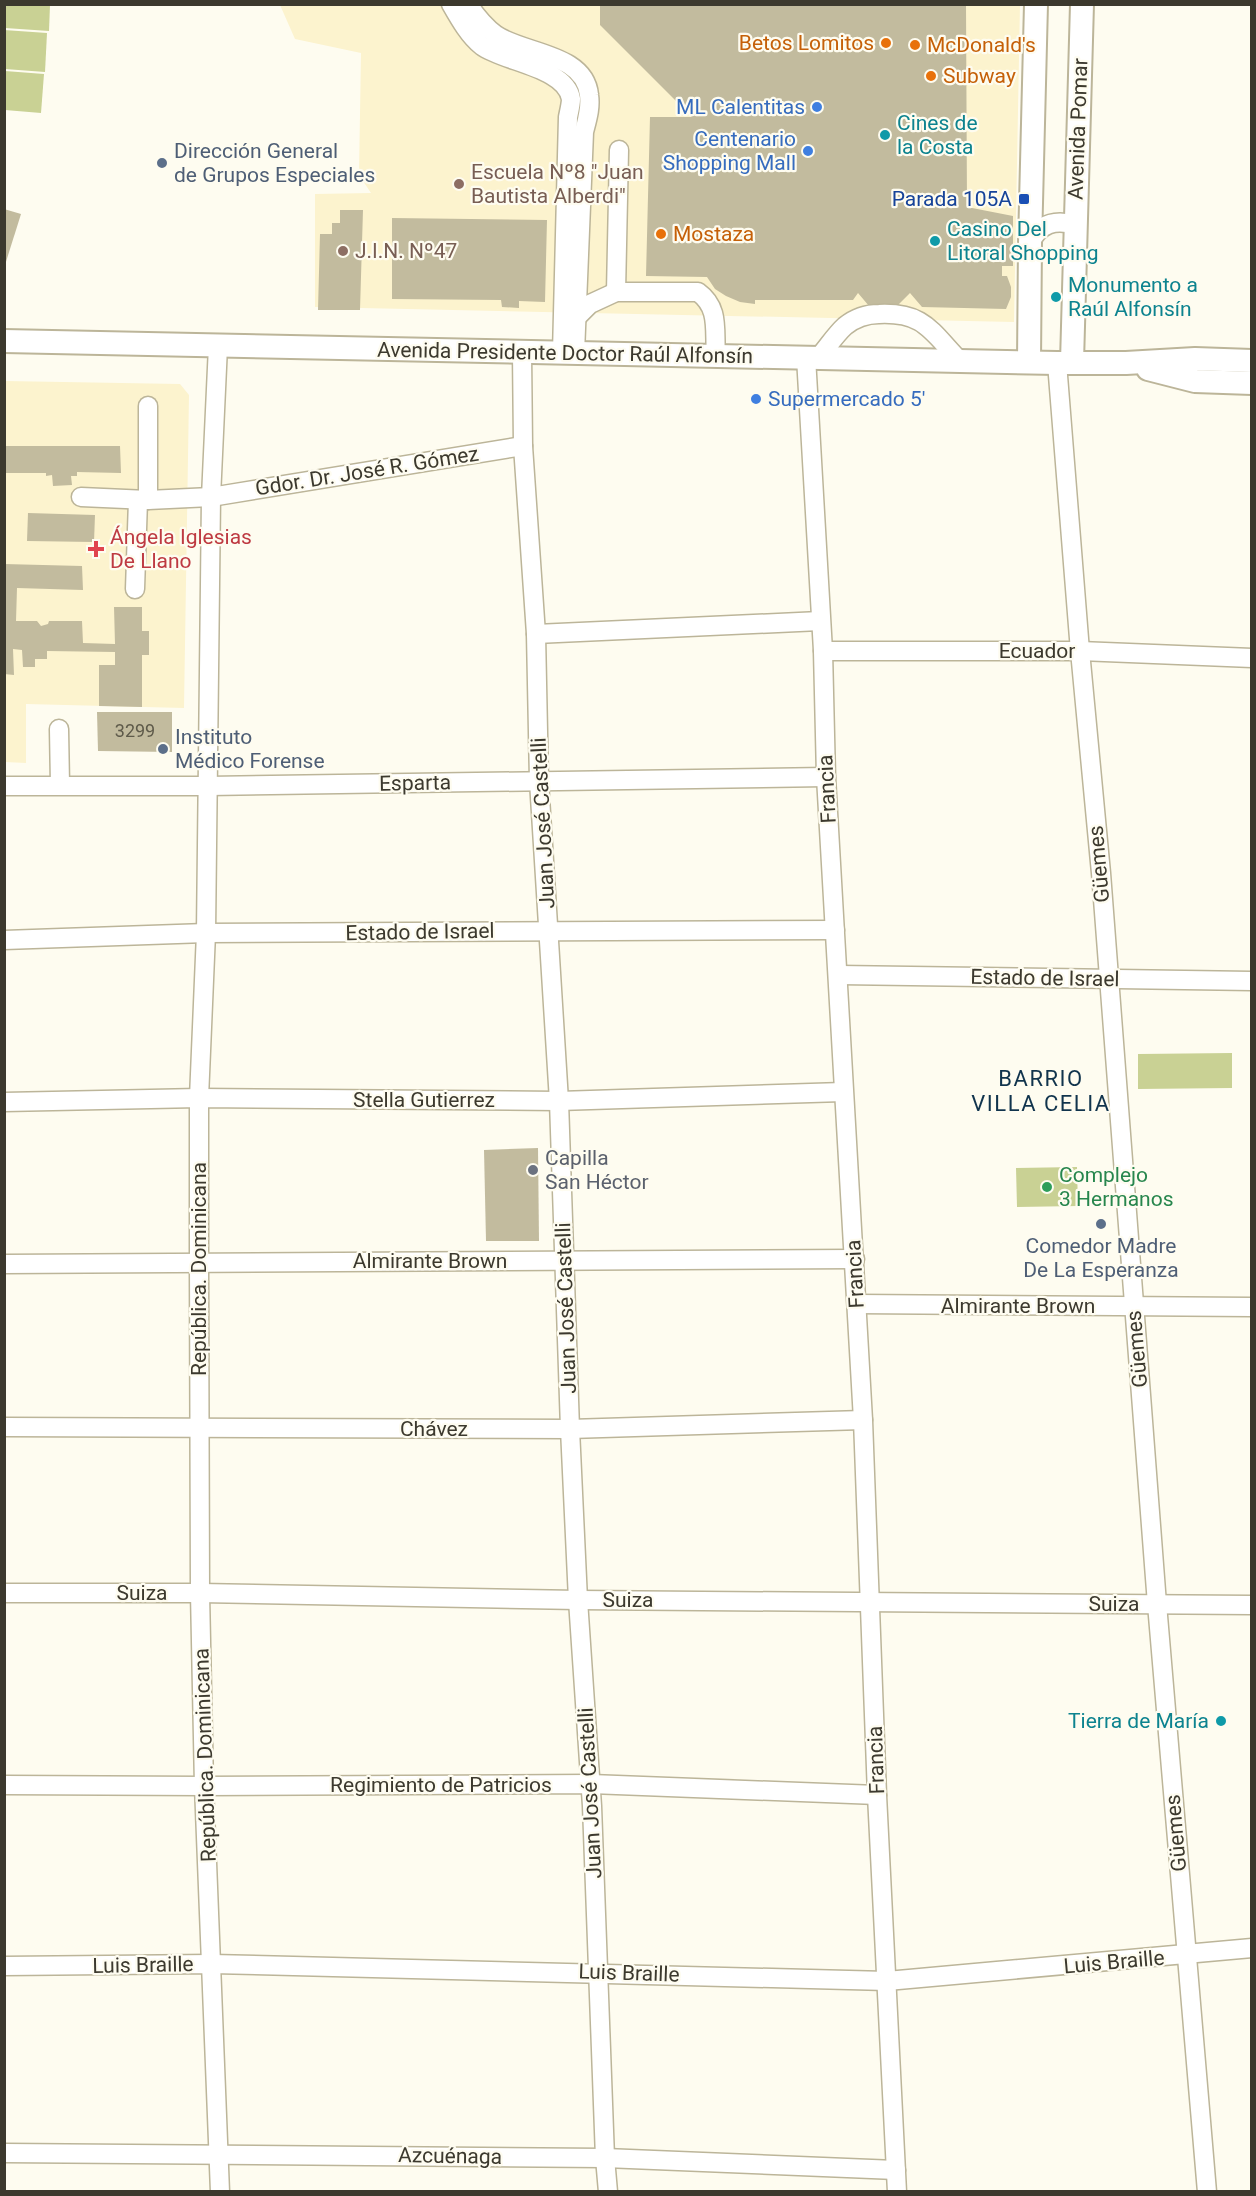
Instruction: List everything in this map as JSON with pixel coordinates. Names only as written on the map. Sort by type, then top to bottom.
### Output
[{"type":"main road","points":[[1029,362],[1036,4]]},
{"type":"main road","name":"Avenida Pomar","points":[[1064,363],[1076,225],[1082,4]]},
{"type":"main road","name":"Avenida Presidente Doctor Raúl Alfonsín","points":[[4,341],[1064,363],[1126,363],[1195,359],[1251,361]]},
{"type":"main road","name":"Avenida Presidente Doctor Raúl Alfonsín","points":[[1126,363],[1195,381],[1251,383]]},
{"type":"street","points":[[451,4],[459,18],[482,46],[550,75],[564,84],[571,99],[568,129],[568,353]]},
{"type":"street","points":[[468,4],[485,26],[498,37],[572,66],[584,78],[590,94],[584,132],[578,316],[568,353]]},
{"type":"street","points":[[616,292],[620,150]]},
{"type":"street","points":[[1030,243],[1036,231],[1048,224],[1063,221],[1076,225]]},
{"type":"street","points":[[578,316],[590,304],[616,292],[698,292],[713,308],[716,355]]},
{"type":"street","points":[[812,358],[855,319],[869,314],[890,314],[910,316],[923,322],[959,360]]},
{"type":"street","name":"República. Dominicana","points":[[218,346],[211,497],[206,933],[200,1098],[199,1429],[204,1786],[220,2192]]},
{"type":"street","name":"Juan José Castelli","points":[[522,353],[523,446],[536,634],[539,781],[559,1101],[570,1429],[578,1600],[591,1784],[608,2192]]},
{"type":"street","name":"Francia","points":[[812,358],[826,777],[839,975],[843,1092],[855,1259],[877,1795],[897,2192]]},
{"type":"street","name":"Güemes","points":[[1064,363],[1080,651],[1109,979],[1157,1604],[1207,2192]]},
{"type":"street","points":[[135,589],[148,406]]},
{"type":"street","name":"Gdor. Dr. José R. Gómez","points":[[81,497],[143,500],[211,497],[523,446]]},
{"type":"street","points":[[536,634],[820,621]]},
{"type":"street","name":"Ecuador","points":[[823,651],[1080,651],[1251,658]]},
{"type":"street","points":[[59,729],[60,785]]},
{"type":"street","name":"Esparta","points":[[4,786],[208,786],[826,777]]},
{"type":"street","name":"Estado de Israel","points":[[4,940],[206,933],[835,930]]},
{"type":"street","name":"Estado de Israel","points":[[839,975],[1251,981]]},
{"type":"street","name":"Stella Gutierrez","points":[[4,1102],[200,1098],[559,1101],[843,1092]]},
{"type":"street","name":"Almirante Brown","points":[[4,1264],[855,1259]]},
{"type":"street","name":"Almirante Brown","points":[[857,1304],[1251,1307]]},
{"type":"street","name":"Chávez","points":[[4,1427],[570,1429],[863,1420]]},
{"type":"street","name":"Suiza","points":[[4,1593],[200,1593],[578,1600],[1251,1605]]},
{"type":"street","name":"Regimiento de Patricios","points":[[4,1785],[591,1784],[877,1795]]},
{"type":"street","name":"Luis Braille","points":[[4,1966],[212,1964],[887,1981],[1187,1956],[1251,1948]]},
{"type":"street","name":"Azcuénaga","points":[[4,2153],[605,2158],[896,2170]]},
{"type":"shaded area","points":[[280,5],[1020,5],[1014,322],[315,307],[315,194],[371,193],[359,175],[361,53],[295,39]]},
{"type":"shaded area","name":"Ángela Iglesias De Llano","points":[[5,381],[180,384],[189,395],[184,708],[26,704],[26,763],[5,762]]},
{"type":"green space","points":[[4,5],[50,5],[49,31],[5,28]]},
{"type":"green space","points":[[4,30],[47,33],[45,72],[5,69]]},
{"type":"green space","points":[[5,71],[44,74],[41,113],[5,110]]},
{"type":"green space","points":[[1232,1053],[1232,1088],[1138,1089],[1138,1054]]},
{"type":"green space","name":"Complejo 3 Hermanos","points":[[1077,1167],[1078,1206],[1017,1207],[1016,1168]]},
{"type":"building","name":"Centenario Shopping Mall","points":[[600,4],[966,4],[967,207],[1013,216],[1013,266],[1002,266],[1002,276],[1007,276],[1011,287],[1011,297],[1006,309],[922,307],[910,293],[897,306],[869,306],[858,293],[853,300],[755,300],[755,304],[740,302],[726,296],[715,289],[707,277],[646,276],[650,117],[692,117],[600,25]]},
{"type":"building","points":[[4,209],[21,214],[5,265],[4,265]]},
{"type":"building","name":"J.I.N. Nº47","points":[[340,210],[363,210],[360,310],[318,310],[320,234],[332,234],[332,223],[340,223]]},
{"type":"building","name":"Escuela Nº8 \"Juan Bautista Alberdi\"","points":[[392,218],[547,220],[545,302],[519,301],[519,308],[502,307],[501,300],[392,299]]},
{"type":"building","points":[[5,446],[120,446],[121,473],[77,472],[77,476],[71,476],[72,485],[53,486],[52,475],[46,476],[46,473],[5,473]]},
{"type":"building","points":[[28,513],[95,515],[94,542],[27,541]]},
{"type":"building","points":[[4,564],[82,566],[83,590],[17,588],[16,621],[37,621],[41,626],[48,624],[49,621],[82,621],[83,643],[115,644],[114,607],[142,607],[142,631],[149,631],[149,655],[142,655],[142,707],[99,706],[99,665],[115,665],[115,652],[47,651],[47,659],[35,659],[35,667],[23,667],[22,650],[13,649],[14,675],[4,674]]},
{"type":"building","name":"Instituto Médico Forense","points":[[97,712],[172,712],[172,752],[98,751]]},
{"type":"building","name":"Capilla San Héctor","points":[[538,1148],[539,1241],[486,1241],[484,1150]]},
{"type":"place","name":"Betos Lomitos","points":[[886,43]]},
{"type":"place","name":"McDonald's","points":[[915,45]]},
{"type":"place","name":"Subway","points":[[931,76]]},
{"type":"place","name":"ML Calentitas","points":[[817,107]]},
{"type":"place","name":"Cines de la Costa","points":[[885,135]]},
{"type":"place","name":"Centenario Shopping Mall","points":[[808,151]]},
{"type":"place","name":"Dirección General de Grupos Especiales","points":[[162,163]]},
{"type":"place","name":"Escuela Nº8 \"Juan Bautista Alberdi\"","points":[[459,184]]},
{"type":"place","name":"Parada 105A","points":[[1024,199]]},
{"type":"place","name":"Mostaza","points":[[661,234]]},
{"type":"place","name":"Casino Del Litoral Shopping","points":[[935,241]]},
{"type":"place","name":"J.I.N. Nº47","points":[[343,251]]},
{"type":"place","name":"Monumento a Raúl Alfonsín","points":[[1056,297]]},
{"type":"place","name":"Supermercado 5'","points":[[756,399]]},
{"type":"place","name":"Ángela Iglesias De Llano","points":[[96,549]]},
{"type":"place","name":"Instituto Médico Forense","points":[[163,749]]},
{"type":"place","name":"Capilla San Héctor","points":[[533,1170]]},
{"type":"place","name":"Complejo 3 Hermanos","points":[[1047,1187]]},
{"type":"place","name":"Comedor Madre De La Esperanza","points":[[1101,1224]]},
{"type":"place","name":"Tierra de María","points":[[1221,1721]]},
{"type":"district","name":"BARRIO VILLA CELIA","points":[[1041,1090]]}]
